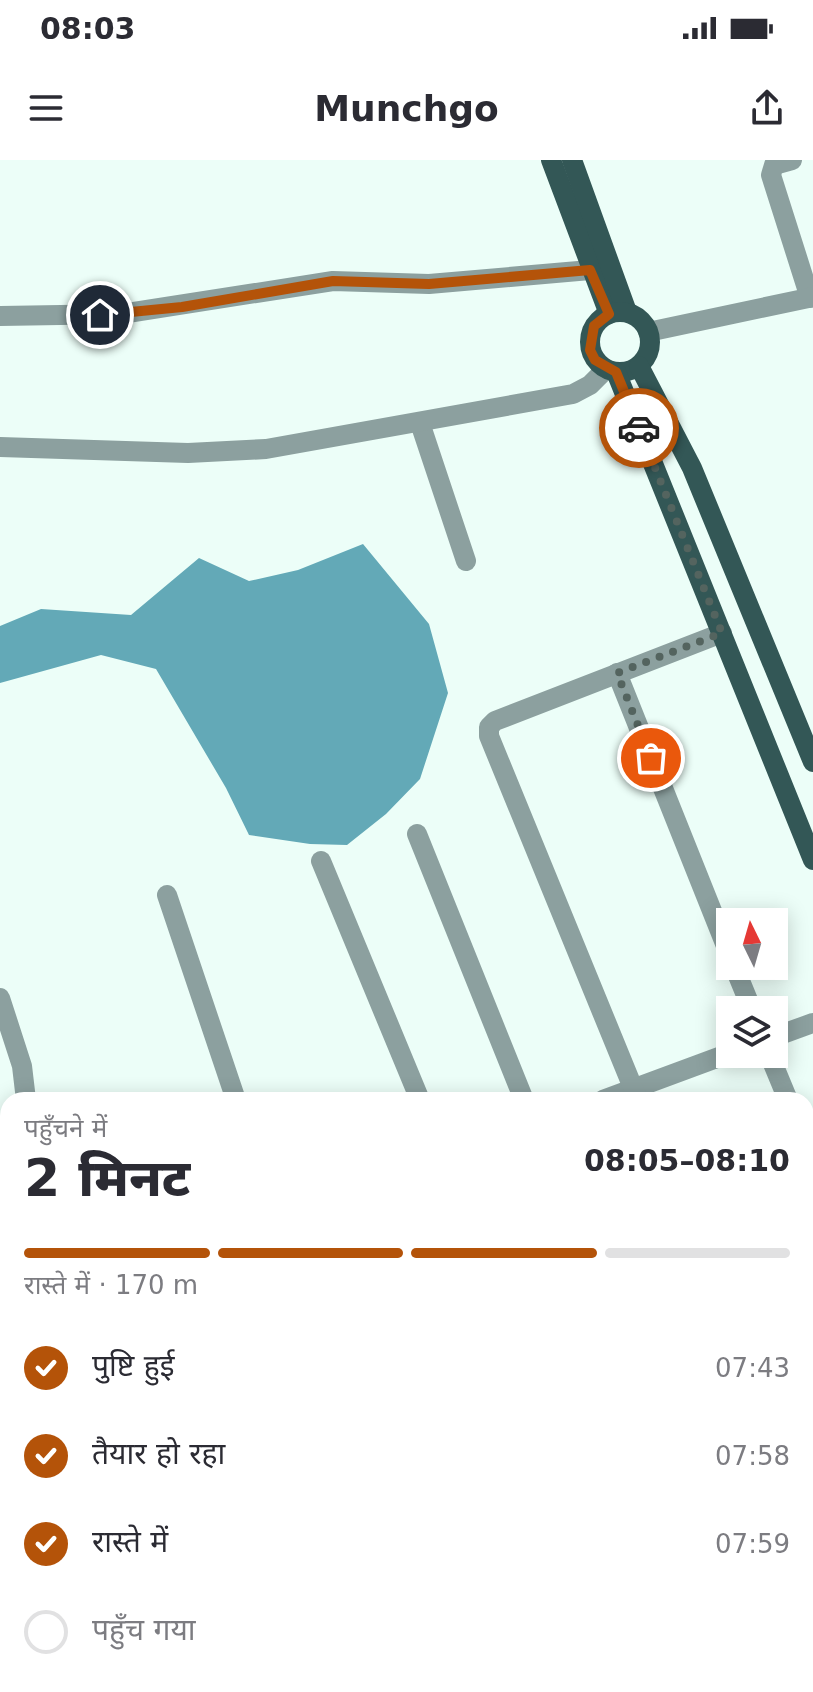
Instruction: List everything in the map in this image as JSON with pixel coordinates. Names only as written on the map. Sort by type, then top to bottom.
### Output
[{"type":"main road","points":[[551,160],[590,270],[618,313]]},
{"type":"main road","points":[[572,160],[618,313]]},
{"type":"main road","points":[[611,371],[639,366],[649,351],[648,332],[638,317],[618,313],[594,326],[590,339],[595,360],[611,371],[722,633],[813,860]]},
{"type":"main road","points":[[639,366],[692,468],[813,762]]},
{"type":"street","points":[[648,332],[812,298],[771,175],[774,165],[792,160]]},
{"type":"street","points":[[0,316],[121,314],[333,281],[429,284],[590,270]]},
{"type":"street","points":[[0,447],[229,452],[301,444],[573,394],[611,371]]},
{"type":"street","points":[[420,423],[466,561]]},
{"type":"street","points":[[634,1092],[488,731],[495,721],[722,633]]},
{"type":"street","points":[[617,673],[716,921]]},
{"type":"street","points":[[417,834],[521,1092]]},
{"type":"street","points":[[321,861],[417,1092]]},
{"type":"street","points":[[167,895],[233,1092]]},
{"type":"street","points":[[0,998],[22,1066],[25,1092]]},
{"type":"street","points":[[788,1032],[813,1023]]},
{"type":"street","points":[[640,1092],[716,1059]]},
{"type":"street","points":[[775,1068],[785,1092]]},
{"type":"water","points":[[363,544],[429,624],[448,693],[420,779],[386,814],[347,845],[310,844],[249,835],[226,788],[156,669],[101,655],[0,683],[0,626],[41,609],[131,615],[199,558],[249,581],[298,570]]},
{"type":"way so far","points":[[639,428],[722,633],[617,673],[651,758]]},
{"type":"route","points":[[100,315],[182,307],[270,289],[333,281],[429,284],[590,270],[609,314],[594,326],[590,350],[595,360],[616,372],[639,428]]}]
